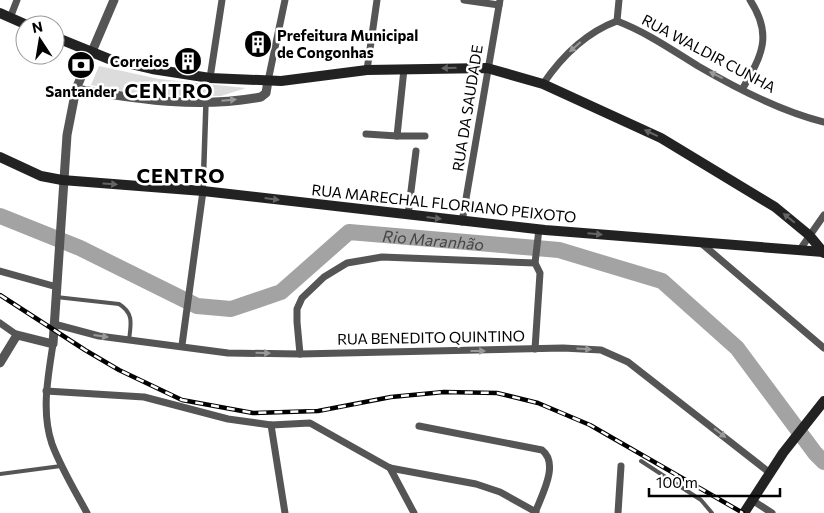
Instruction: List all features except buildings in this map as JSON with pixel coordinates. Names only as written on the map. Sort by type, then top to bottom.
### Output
[{"type":"main road","points":[[65,41],[90,52],[152,69],[210,78],[281,81],[367,70],[486,68],[543,84],[661,138],[775,207],[809,235],[824,253]]},
{"type":"main road","name":"RUA MARECHAL FLORIANO PEIXOTO","points":[[0,157],[41,176],[62,180],[203,191],[408,215],[538,233],[824,253]]},
{"type":"main road","points":[[744,513],[783,452],[823,402]]},
{"type":"street","points":[[5,15],[17,0]]},
{"type":"street","points":[[88,513],[61,466],[52,442],[47,421],[46,391],[53,344],[58,287],[62,180],[66,135],[76,89],[90,52],[114,0]]},
{"type":"street","points":[[210,78],[222,0]]},
{"type":"street","points":[[76,89],[158,102],[206,102],[260,96],[266,93],[284,0]]},
{"type":"street","points":[[367,70],[377,0]]},
{"type":"street","points":[[464,0],[499,2]]},
{"type":"street","points":[[543,84],[552,70],[578,44],[598,30],[617,21],[619,0]]},
{"type":"street","points":[[743,88],[762,52],[764,41],[760,17],[750,1]]},
{"type":"street","name":"RUA DA SAUDADE","points":[[462,222],[486,68],[499,2]]},
{"type":"street","name":"RUA WALDIR CUNHA","points":[[617,21],[631,26],[701,67],[798,115],[824,122]]},
{"type":"street","points":[[397,136],[404,70]]},
{"type":"street","points":[[182,345],[203,191],[206,102]]},
{"type":"street","points":[[366,134],[425,136]]},
{"type":"street","points":[[408,215],[416,151]]},
{"type":"street","points":[[798,250],[824,215]]},
{"type":"street","points":[[535,349],[540,273],[535,263],[538,233]]},
{"type":"street","points":[[701,244],[824,348]]},
{"type":"street","points":[[300,354],[297,309],[302,298],[324,277],[347,263],[382,257],[535,263]]},
{"type":"street","points":[[0,271],[58,287]]},
{"type":"street","points":[[0,324],[17,335],[53,344]]},
{"type":"street","name":"RUA BENEDITO QUINTINO","points":[[54,324],[80,332],[129,340],[228,352],[300,354],[535,349],[601,350],[628,362],[770,473]]},
{"type":"street","points":[[0,363],[17,335]]},
{"type":"street","points":[[46,391],[144,398],[228,419],[271,426],[302,423],[315,425],[390,468],[476,484],[500,492],[536,512],[548,478],[548,457],[542,450],[419,426]]},
{"type":"street","points":[[271,426],[285,513]]},
{"type":"street","points":[[618,513],[622,466]]},
{"type":"street","points":[[390,468],[414,513]]},
{"type":"street","points":[[752,500],[772,513]]},
{"type":"lane","points":[[56,297],[119,304],[128,309],[131,319],[129,340]]},
{"type":"lane","points":[[641,461],[694,496],[709,508],[712,513]]},
{"type":"lane","points":[[0,474],[61,466]]},
{"type":"shaded area","points":[[99,66],[159,79],[246,88],[221,96],[143,95],[91,85]]},
{"type":"waterway","name":"Rio Maranhão","points":[[0,216],[80,248],[197,306],[231,309],[281,292],[349,232],[559,250],[662,281],[737,348],[815,453],[824,462]]},
{"type":"railway","points":[[0,295],[119,370],[182,400],[253,413],[318,411],[391,397],[444,392],[497,393],[538,403],[590,425],[743,513]]},
{"type":"place","name":"Prefeitura Municipal de Congonhas","points":[[258,44]]},
{"type":"place","name":"Correios","points":[[188,61]]},
{"type":"place","name":"Santander","points":[[81,65]]},
{"type":"district","name":"CENTRO","points":[[169,90]]},
{"type":"district","name":"CENTRO","points":[[181,175]]}]
